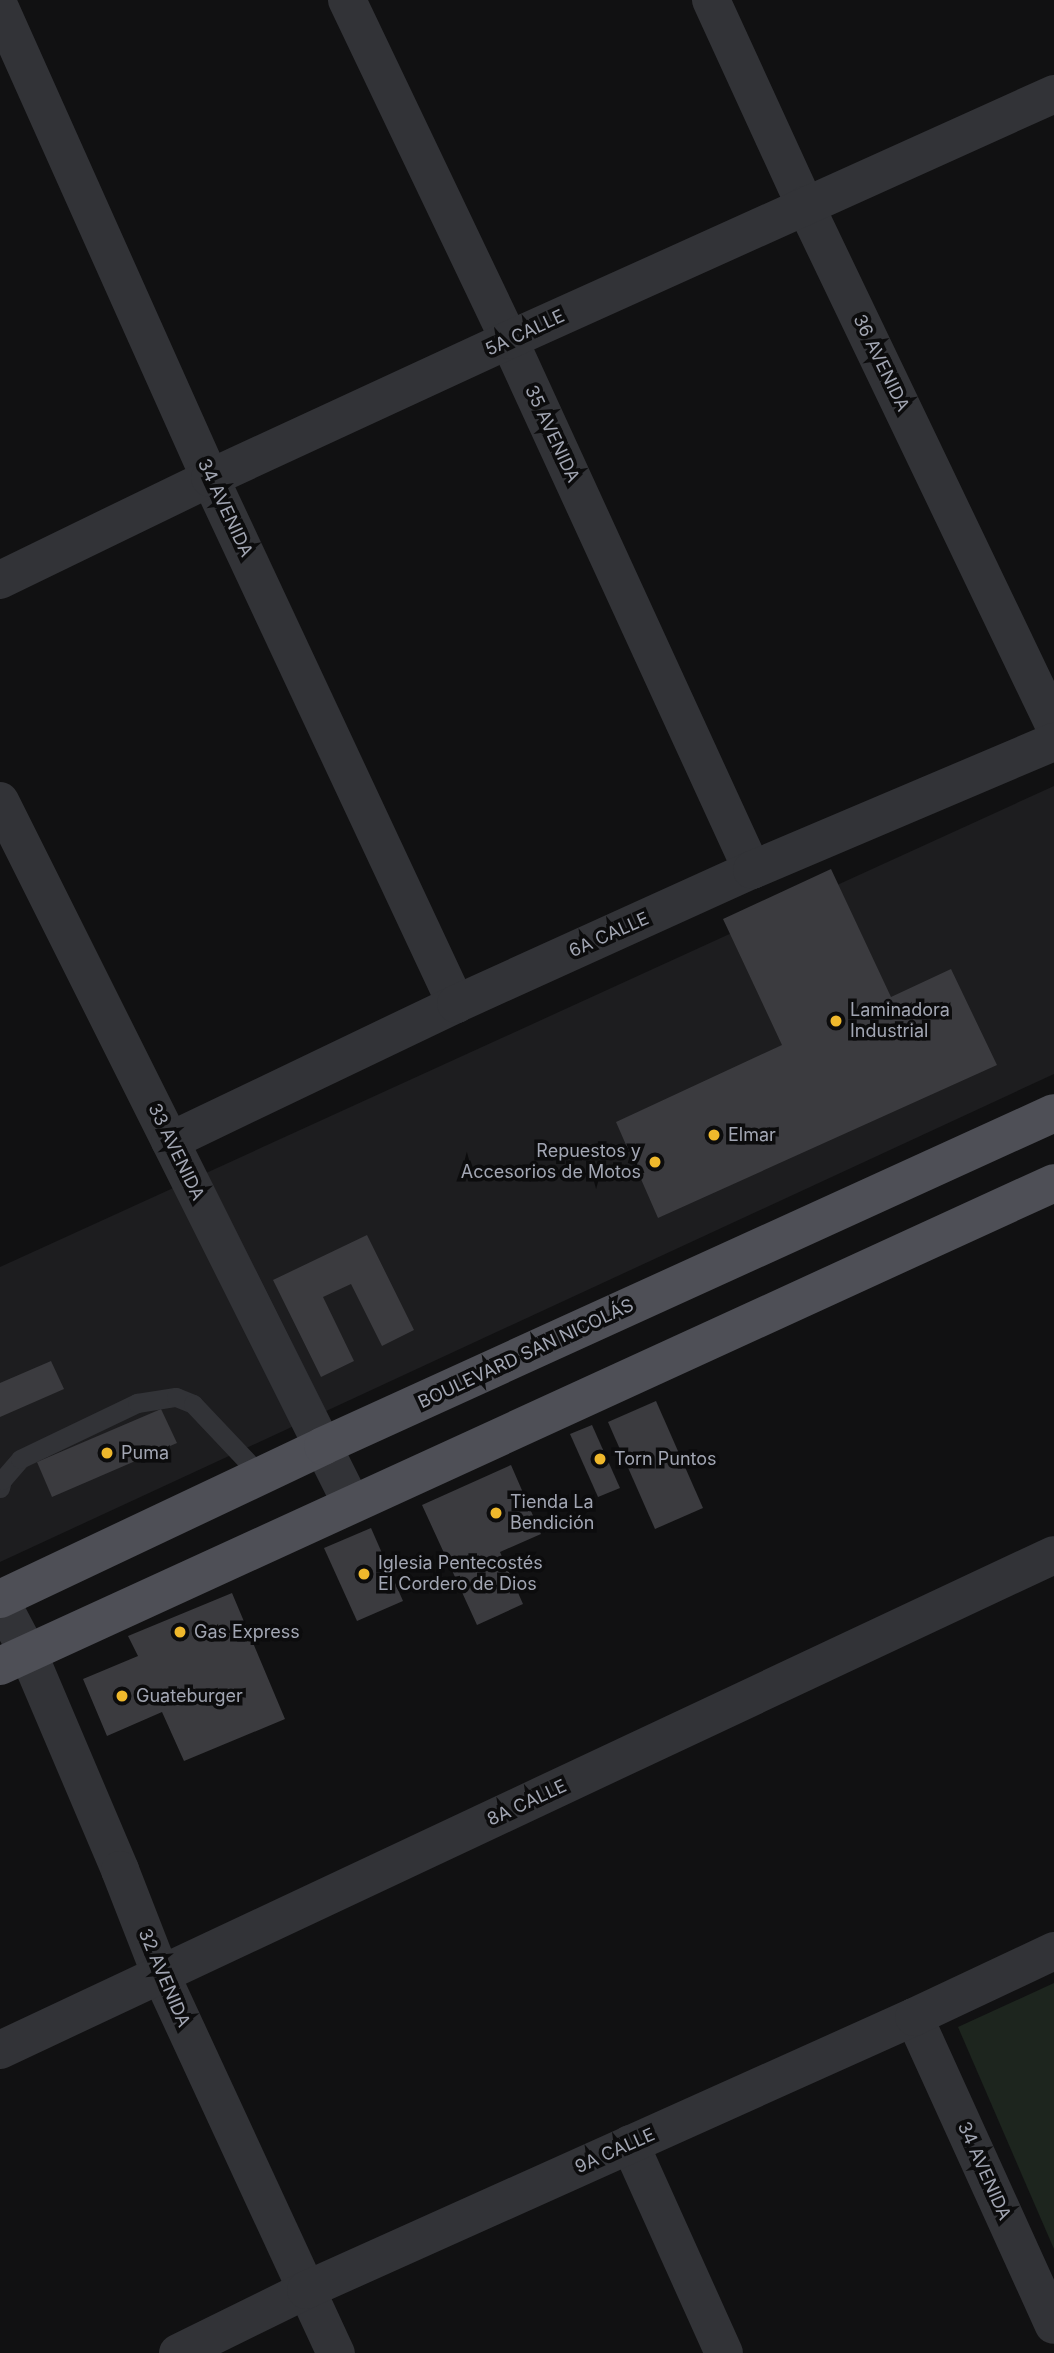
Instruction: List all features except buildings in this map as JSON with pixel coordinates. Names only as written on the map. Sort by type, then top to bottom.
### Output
[{"type":"main road","name":"BOULEVARD SAN NICOLÁS","points":[[0,1600],[323,1446],[1054,1113]]},
{"type":"main road","points":[[14,1659],[1054,1183]]},
{"type":"street","name":"35 AVENIDA","points":[[347,0],[509,340],[752,870]]},
{"type":"street","name":"36 AVENIDA","points":[[711,0],[805,205],[1054,725]]},
{"type":"street","name":"34 AVENIDA","points":[[0,8],[211,478],[456,1004]]},
{"type":"street","name":"5A CALLE","points":[[0,580],[211,478],[509,340],[1054,94]]},
{"type":"street","name":"6A CALLE","points":[[170,1141],[456,1004],[752,870],[1054,742]]},
{"type":"street","name":"33 AVENIDA","points":[[0,801],[351,1503]]},
{"type":"street","name":"8A CALLE","points":[[0,2050],[1054,1555]]},
{"type":"street","name":"32 AVENIDA","points":[[0,1600],[14,1659],[120,1870],[161,1975],[335,2353]]},
{"type":"street","name":"9A CALLE","points":[[178,2353],[306,2290],[914,2017],[1054,1951]]},
{"type":"street","name":"34 AVENIDA","points":[[914,2017],[1054,2325]]},
{"type":"street","points":[[630,2144],[724,2353]]},
{"type":"lane","points":[[0,1488],[2,1480],[20,1459],[137,1403],[176,1397],[193,1404],[261,1476]]},
{"type":"shaded area","points":[[1054,786],[1054,1074],[0,1562],[0,1267]]},
{"type":"shaded area","points":[[1054,1983],[1054,2249],[958,2027]]},
{"type":"place","name":"Laminadora Industrial","points":[[836,1021]]},
{"type":"place","name":"Elmar","points":[[714,1135]]},
{"type":"place","name":"Repuestos y Accesorios de Motos","points":[[655,1162]]},
{"type":"place","name":"Puma","points":[[107,1453]]},
{"type":"place","name":"Torn Puntos","points":[[600,1459]]},
{"type":"place","name":"Tienda La Bendición","points":[[496,1513]]},
{"type":"place","name":"Iglesia Pentecostés El Cordero de Dios","points":[[364,1574]]},
{"type":"place","name":"Gas Express","points":[[180,1632]]},
{"type":"place","name":"Guateburger","points":[[122,1696]]}]
